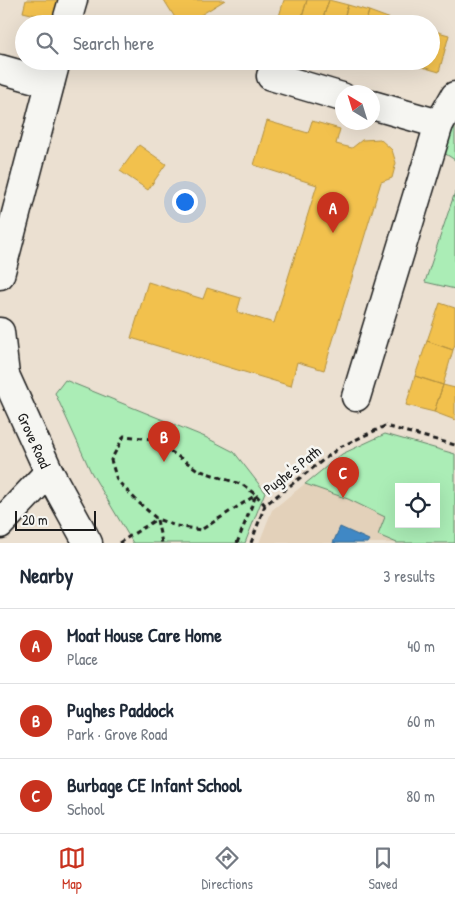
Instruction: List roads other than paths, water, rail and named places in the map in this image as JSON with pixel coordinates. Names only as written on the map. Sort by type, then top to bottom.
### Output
[{"type":"street","points":[[69,15],[73,0]]},
{"type":"street","points":[[0,69],[15,70]]},
{"type":"street","points":[[0,275],[53,72],[18,70]]},
{"type":"street","points":[[271,76],[335,95]]},
{"type":"street","points":[[356,396],[439,124],[455,96]]},
{"type":"street","points":[[380,107],[439,124]]},
{"type":"street","name":"Grove Road","points":[[0,332],[5,375],[49,472],[88,543]]},
{"type":"street","points":[[0,524],[49,472]]},
{"type":"place","name":"Moat House Care Home","points":[[333,233]]},
{"type":"place","name":"Pughes Paddock","points":[[164,462]]},
{"type":"place","name":"Burbage CE Infant School","points":[[343,498]]}]
